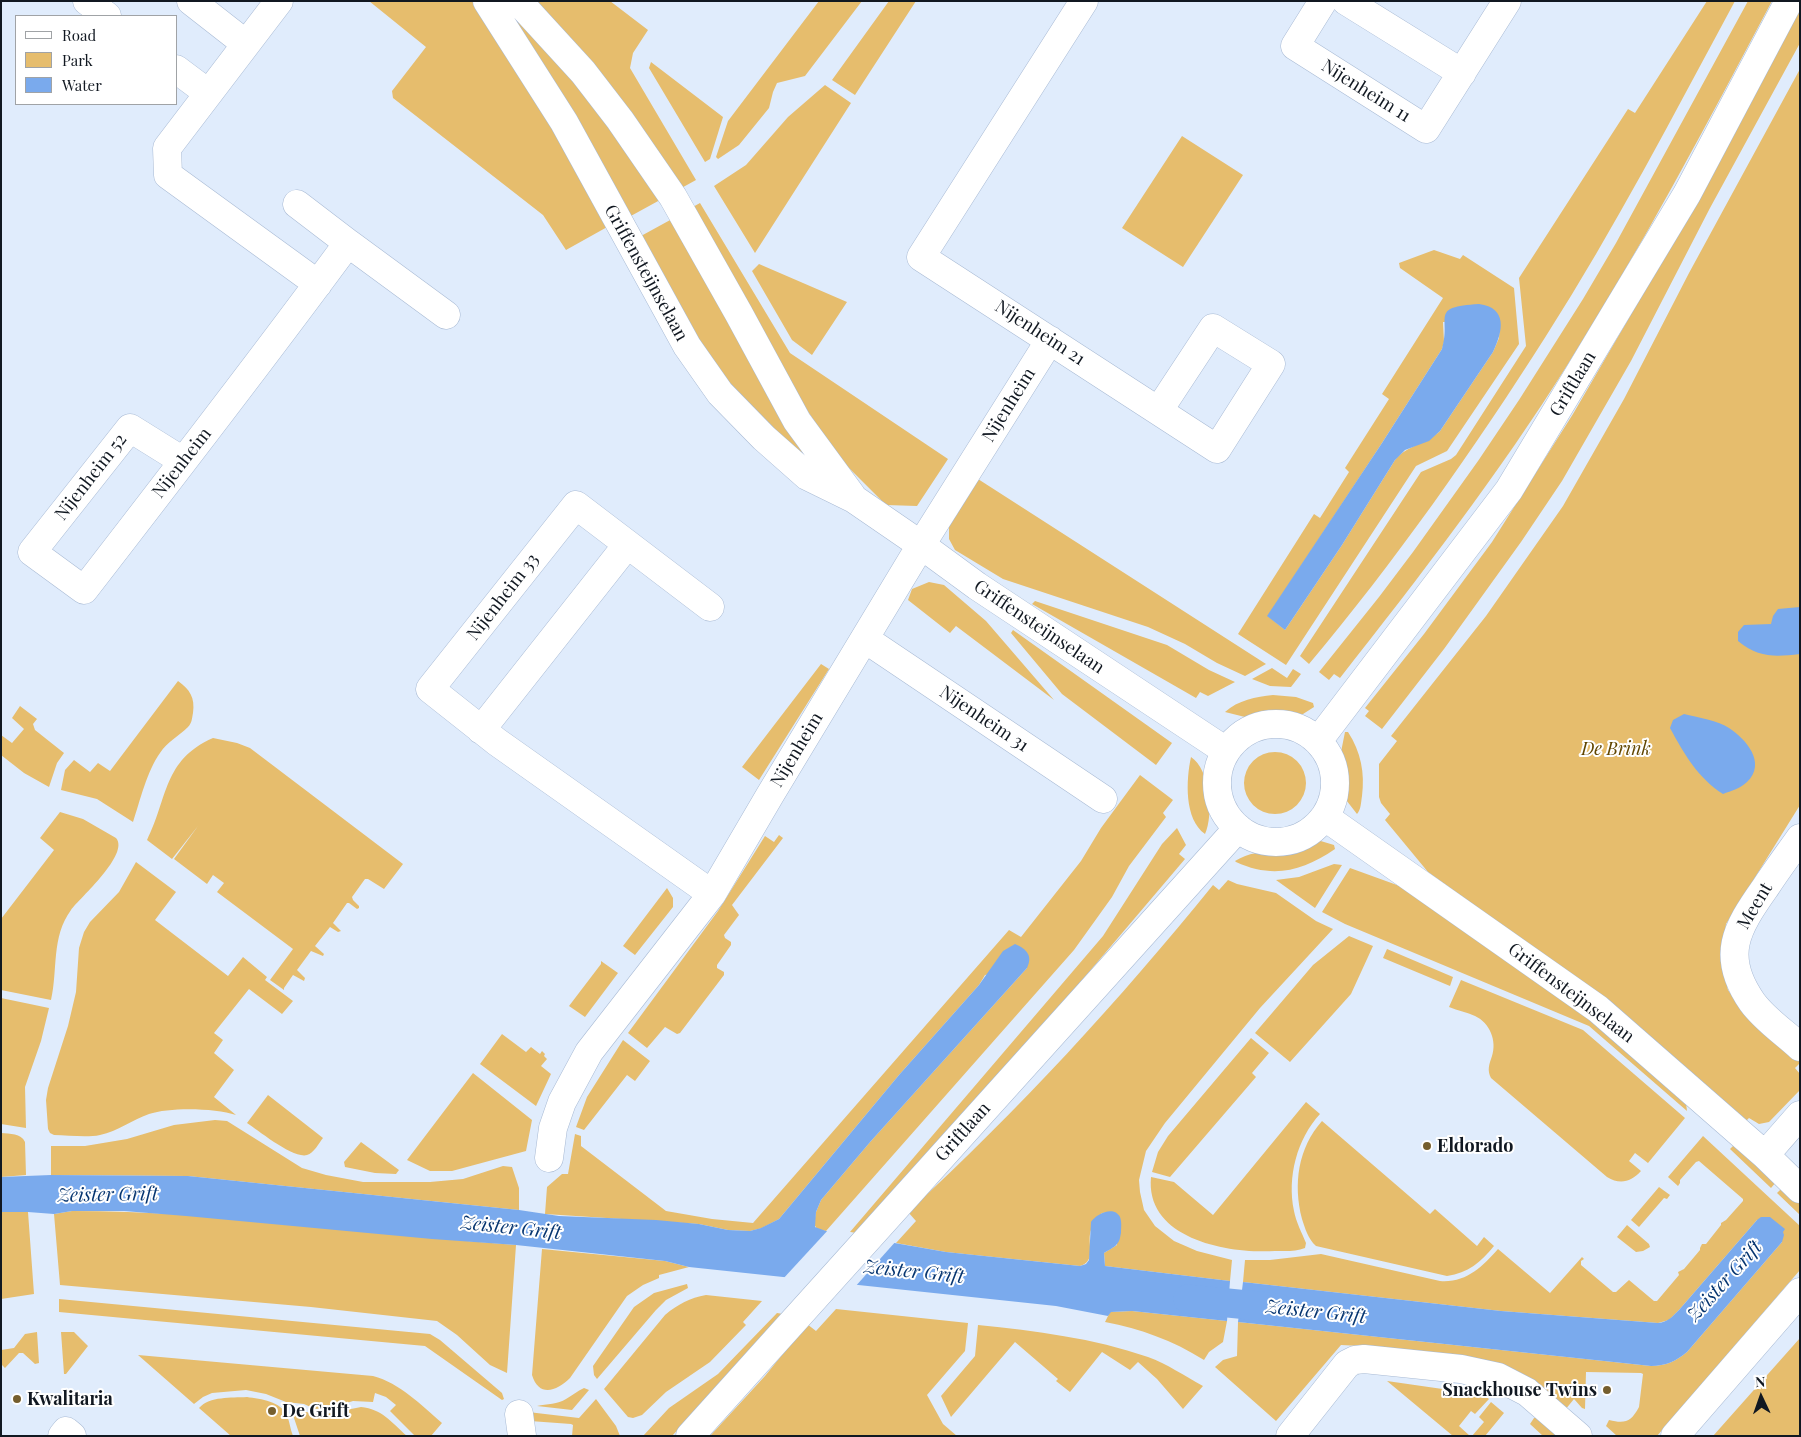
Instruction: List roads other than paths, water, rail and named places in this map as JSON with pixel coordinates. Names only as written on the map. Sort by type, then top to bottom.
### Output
[{"type":"street","points":[[87,1],[106,15]]},
{"type":"street","points":[[191,1],[246,44]]},
{"type":"street","points":[[279,1],[167,148],[168,175],[318,284]]},
{"type":"street","name":"Griffensteijnselaan","points":[[487,1],[564,122],[686,346],[720,394],[764,438],[807,476],[854,499],[978,586],[1226,751]]},
{"type":"street","name":"Griffensteijnselaan","points":[[518,1],[588,79],[620,120],[673,197],[797,421],[854,499]]},
{"type":"street","name":"Nijenheim 21","points":[[1084,1],[921,257],[1159,410]]},
{"type":"street","name":"Nijenheim 11","points":[[1323,1],[1295,46],[1426,129],[1507,1]]},
{"type":"street","points":[[1346,1],[1462,72]]},
{"type":"street","name":"Griftlaan","points":[[1318,741],[1509,490],[1687,194],[1789,1]]},
{"type":"street","points":[[178,70],[208,93]]},
{"type":"street","points":[[297,204],[446,315]]},
{"type":"street","name":"Nijenheim","points":[[32,552],[84,590],[348,243]]},
{"type":"street","name":"Nijenheim","points":[[549,1158],[553,1128],[562,1102],[589,1052],[712,894],[921,545],[1050,340]]},
{"type":"street","name":"Nijenheim 52","points":[[32,552],[130,428],[184,461]]},
{"type":"street","name":"Nijenheim 33","points":[[710,607],[576,505],[430,689],[481,730],[712,894]]},
{"type":"street","points":[[481,730],[627,545]]},
{"type":"street","name":"Nijenheim 31","points":[[865,639],[1103,799]]},
{"type":"street","points":[[1269,724],[1287,725],[1304,730],[1318,741],[1328,754],[1334,769],[1336,786],[1333,802],[1326,817],[1312,831],[1294,840],[1274,842],[1255,838],[1238,828],[1227,816],[1218,792],[1219,767],[1226,751],[1238,738],[1252,729],[1269,724]]},
{"type":"street","name":"Griffensteijnselaan","points":[[1326,817],[1598,1009],[1765,1155],[1800,1189]]},
{"type":"street","name":"Griftlaan","points":[[690,1436],[870,1234],[1238,828]]},
{"type":"street","name":"Meent","points":[[1800,838],[1746,915],[1738,930],[1734,949],[1735,967],[1743,988],[1753,1003],[1800,1046]]},
{"type":"street","points":[[1765,1155],[1800,1115]]},
{"type":"street","points":[[1675,1436],[1800,1292]]},
{"type":"street","points":[[1290,1436],[1347,1364],[1355,1360],[1364,1359],[1461,1369],[1498,1377],[1527,1392],[1578,1436]]},
{"type":"street","points":[[62,1436],[66,1431],[72,1436]]},
{"type":"water","points":[[1479,304],[1488,306],[1499,315],[1501,329],[1493,352],[1440,431],[1429,441],[1405,450],[1395,460],[1342,545],[1285,630],[1267,616],[1442,349],[1445,316],[1453,308]]},
{"type":"water","points":[[1800,607],[1800,654],[1768,655],[1753,651],[1738,641],[1738,632],[1744,625],[1771,624],[1773,616],[1778,609]]},
{"type":"water","points":[[1684,714],[1720,723],[1742,738],[1755,759],[1753,775],[1747,782],[1739,788],[1723,794],[1706,781],[1686,756],[1670,728],[1673,720]]},
{"type":"water","points":[[1015,944],[1028,953],[1029,964],[1027,968],[871,1141],[821,1200],[816,1212],[815,1227],[826,1231],[946,1252],[1080,1266],[1086,1264],[1089,1260],[1091,1222],[1097,1216],[1110,1211],[1117,1213],[1120,1217],[1121,1233],[1117,1244],[1104,1253],[1105,1266],[1230,1281],[1227,1321],[1132,1311],[1111,1312],[1108,1316],[1056,1306],[689,1267],[665,1261],[516,1245],[124,1211],[72,1211],[54,1214],[1,1212],[1,1177],[51,1175],[188,1176],[519,1210],[559,1216],[656,1220],[699,1224],[728,1230],[750,1231],[779,1219],[899,1075],[979,985],[1003,951]]},
{"type":"water","points":[[1761,1217],[1770,1217],[1785,1229],[1782,1242],[1687,1352],[1666,1364],[1651,1366],[1238,1322],[1243,1282],[1501,1311],[1665,1322],[1679,1310]]},
{"type":"waterway","name":"Zeister Grift","points":[[1188,1299],[1278,1308]]},
{"type":"place","name":"Eldorado","points":[[1427,1146]]},
{"type":"place","name":"Snackhouse Twins","points":[[1607,1390]]},
{"type":"place","name":"Kwalitaria","points":[[17,1399]]},
{"type":"place","name":"De Grift","points":[[272,1411]]},
{"type":"park label","name":"De Brink","points":[[1616,749]]}]
